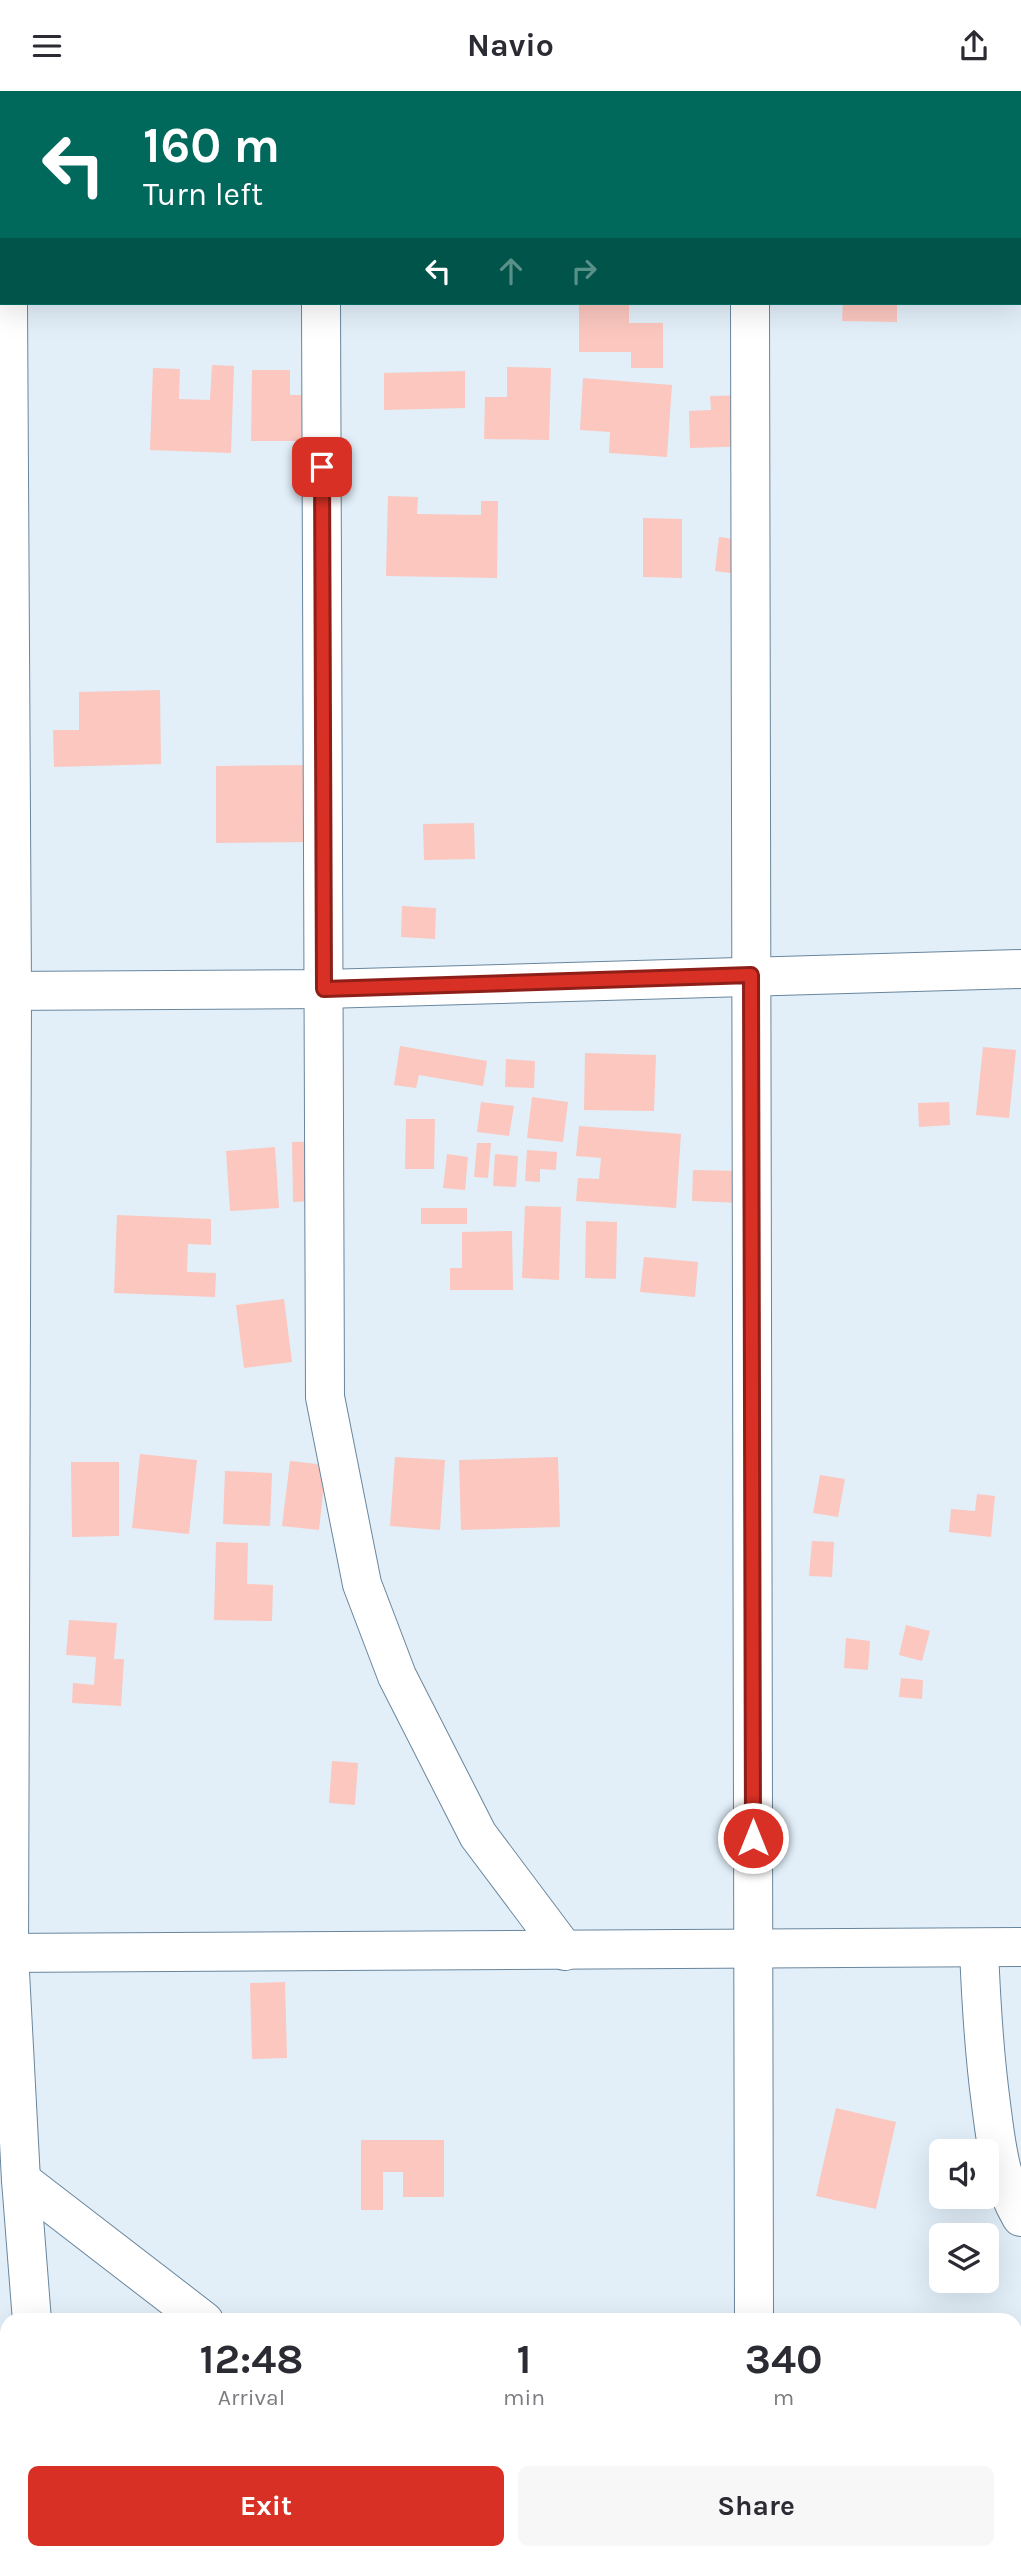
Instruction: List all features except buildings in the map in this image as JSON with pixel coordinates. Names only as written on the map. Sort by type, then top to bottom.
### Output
[{"type":"street","points":[[8,305],[4,488],[5,1953],[31,2313]]},
{"type":"street","points":[[321,305],[325,1397],[362,1584],[397,1677],[478,1835],[565,1951]]},
{"type":"street","points":[[750,305],[754,2313]]},
{"type":"street","points":[[6,991],[324,989],[1021,969]]},
{"type":"street","points":[[5,1953],[1021,1947]]},
{"type":"street","points":[[979,1949],[983,2039],[999,2164],[1012,2201],[1021,2217]]},
{"type":"street","points":[[20,2180],[194,2313]]},
{"type":"route","points":[[322,467],[324,989],[751,975],[753,1838]]}]
